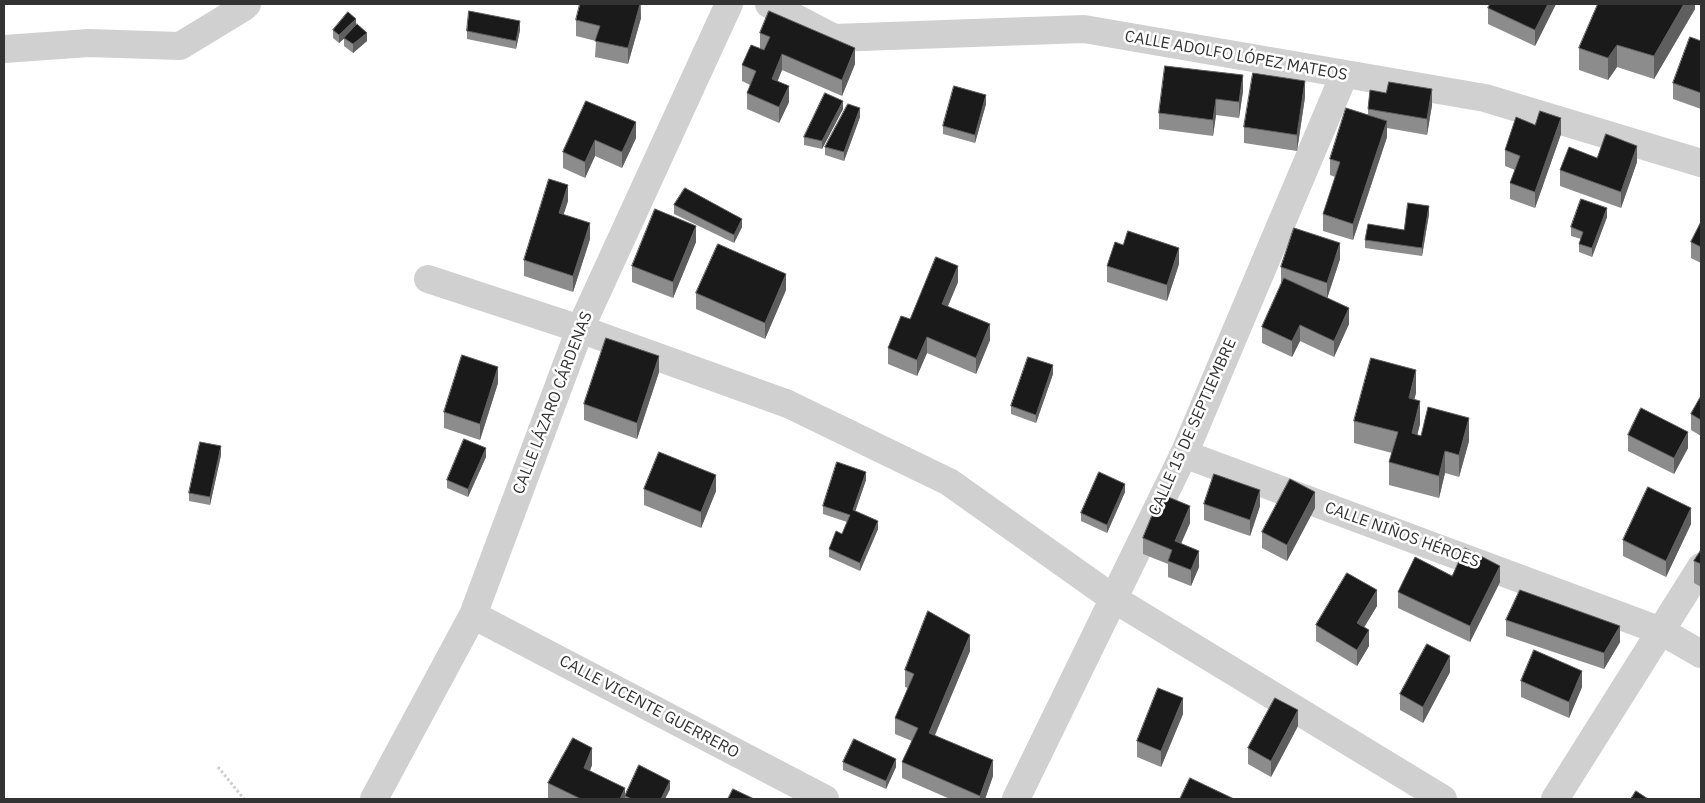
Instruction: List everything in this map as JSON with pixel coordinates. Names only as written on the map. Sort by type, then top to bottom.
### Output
[{"type":"street","points":[[4,49],[89,42],[180,46],[247,4]]},
{"type":"street","name":"CALLE LÁZARO CÁRDENAS","points":[[374,799],[473,614],[580,329],[729,4]]},
{"type":"street","name":"CALLE ADOLFO LÓPEZ MATEOS","points":[[769,4],[834,38],[1084,29],[1484,98],[1701,163]]},
{"type":"street","name":"CALLE 15 DE SEPTIEMBRE","points":[[1016,799],[1184,454],[1344,75]]},
{"type":"street","points":[[428,279],[580,329],[788,404],[949,482],[1114,598],[1443,799]]},
{"type":"street","name":"CALLE NIÑOS HÉROES","points":[[1184,454],[1661,631],[1701,654]]},
{"type":"street","points":[[1555,799],[1701,567]]},
{"type":"street","name":"CALLE VICENTE GUERRERO","points":[[473,614],[826,799]]},
{"type":"path","points":[[218,767],[244,799]]},
{"type":"building","points":[[580,4],[640,4],[628,48],[595,41],[600,26],[576,20]]},
{"type":"building","points":[[1490,4],[1548,4],[1535,30],[1488,8]]},
{"type":"building","points":[[1598,4],[1684,4],[1654,56],[1617,45],[1608,58],[1579,48]]},
{"type":"building","points":[[469,11],[520,21],[516,41],[467,31]]},
{"type":"building","points":[[769,11],[855,48],[842,80],[782,54],[772,79],[789,86],[779,107],[747,93],[756,71],[742,65],[751,45],[764,50],[770,37],[760,33]]},
{"type":"building","points":[[348,12],[356,19],[339,35],[333,30]]},
{"type":"building","points":[[357,24],[367,33],[353,44],[344,38]]},
{"type":"building","points":[[1690,37],[1701,41],[1701,93],[1673,83]]},
{"type":"building","points":[[1165,66],[1243,75],[1239,102],[1216,99],[1213,120],[1159,113]]},
{"type":"building","points":[[1253,73],[1305,81],[1297,135],[1244,127]]},
{"type":"building","points":[[1389,82],[1432,89],[1427,119],[1368,109],[1370,90],[1386,93]]},
{"type":"building","points":[[954,86],[986,95],[975,135],[943,126]]},
{"type":"building","points":[[825,93],[843,101],[822,141],[804,137]]},
{"type":"building","points":[[586,101],[636,122],[622,152],[595,140],[585,162],[563,152]]},
{"type":"building","points":[[848,104],[860,108],[844,152],[825,147]]},
{"type":"building","points":[[1346,108],[1387,121],[1353,224],[1323,214],[1340,162],[1330,159]]},
{"type":"building","points":[[1540,111],[1561,118],[1535,192],[1510,183],[1520,156],[1505,150],[1516,117],[1535,125]]},
{"type":"building","points":[[1606,134],[1637,146],[1621,192],[1560,170],[1569,147],[1597,158]]},
{"type":"building","points":[[549,179],[568,185],[559,213],[590,223],[573,276],[524,260]]},
{"type":"building","points":[[685,188],[742,219],[734,235],[674,205]]},
{"type":"building","points":[[1581,199],[1607,208],[1592,248],[1579,244],[1583,232],[1571,227]]},
{"type":"building","points":[[1408,203],[1429,206],[1422,248],[1365,240],[1368,224],[1404,230]]},
{"type":"building","points":[[655,209],[696,226],[673,282],[632,266]]},
{"type":"building","points":[[1701,222],[1701,247],[1691,242]]},
{"type":"building","points":[[1294,228],[1340,243],[1327,283],[1281,267]]},
{"type":"building","points":[[1128,231],[1179,248],[1167,285],[1107,266],[1115,242],[1123,245]]},
{"type":"building","points":[[718,244],[786,274],[765,323],[696,293]]},
{"type":"building","points":[[936,257],[958,266],[942,304],[990,324],[976,358],[927,337],[917,360],[888,348],[901,316],[910,319]]},
{"type":"building","points":[[1284,278],[1349,308],[1334,341],[1300,325],[1292,341],[1262,327]]},
{"type":"building","points":[[606,338],[659,356],[637,423],[584,404]]},
{"type":"building","points":[[462,355],[498,367],[480,424],[444,412]]},
{"type":"building","points":[[1028,357],[1053,365],[1036,415],[1011,406]]},
{"type":"building","points":[[1371,358],[1416,370],[1409,398],[1420,401],[1412,433],[1421,436],[1428,407],[1469,418],[1459,455],[1445,451],[1439,476],[1389,462],[1398,432],[1354,421]]},
{"type":"building","points":[[1701,396],[1701,420],[1691,414]]},
{"type":"building","points":[[1641,408],[1688,432],[1674,458],[1628,435]]},
{"type":"building","points":[[464,439],[486,448],[468,489],[447,480]]},
{"type":"building","points":[[200,442],[221,446],[210,497],[189,493]]},
{"type":"building","points":[[659,452],[716,475],[701,512],[644,489]]},
{"type":"building","points":[[837,462],[866,472],[853,510],[878,521],[860,563],[829,549],[836,531],[842,534],[850,515],[823,506]]},
{"type":"building","points":[[1099,472],[1125,484],[1107,525],[1081,513]]},
{"type":"building","points":[[1214,474],[1260,490],[1250,520],[1204,504]]},
{"type":"building","points":[[1290,479],[1315,492],[1287,545],[1262,532]]},
{"type":"building","points":[[1648,487],[1691,508],[1666,561],[1623,540]]},
{"type":"building","points":[[1161,494],[1190,506],[1175,541],[1199,551],[1191,570],[1168,561],[1172,550],[1143,538]]},
{"type":"building","points":[[1465,548],[1500,566],[1470,626],[1398,592],[1415,557],[1452,576]]},
{"type":"building","points":[[1701,550],[1701,564],[1694,561]]},
{"type":"building","points":[[1347,573],[1377,590],[1357,623],[1369,630],[1357,650],[1316,625]]},
{"type":"building","points":[[1520,590],[1620,626],[1604,653],[1506,620]]},
{"type":"building","points":[[928,611],[970,635],[929,733],[993,760],[980,796],[902,762],[918,728],[895,718],[914,674],[905,670]]},
{"type":"building","points":[[1427,644],[1450,656],[1423,707],[1400,694]]},
{"type":"building","points":[[1534,650],[1582,671],[1569,702],[1521,681]]},
{"type":"building","points":[[1158,688],[1183,698],[1161,751],[1137,741]]},
{"type":"building","points":[[1275,698],[1298,710],[1271,761],[1248,748]]},
{"type":"building","points":[[573,738],[592,748],[584,768],[625,788],[620,799],[581,799],[548,783]]},
{"type":"building","points":[[854,739],[896,759],[886,781],[843,762]]},
{"type":"building","points":[[639,765],[670,781],[661,799],[632,799],[625,796]]},
{"type":"building","points":[[1190,778],[1234,799],[1180,799]]},
{"type":"building","points":[[733,789],[754,799],[728,799]]},
{"type":"building","points":[[1636,791],[1648,799],[1631,799]]}]
